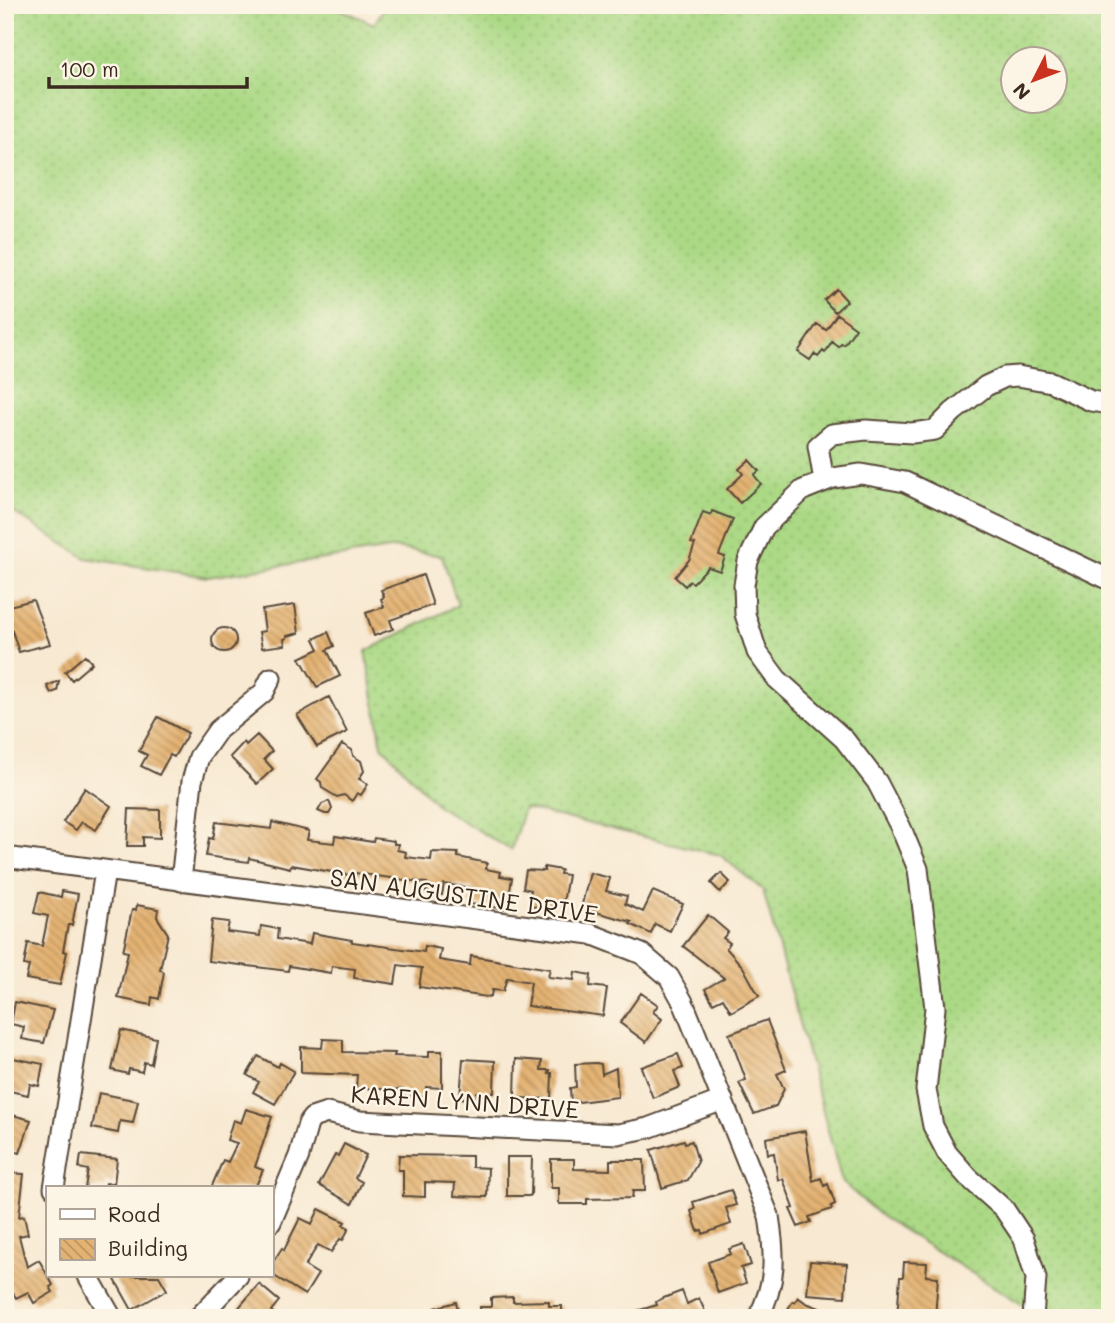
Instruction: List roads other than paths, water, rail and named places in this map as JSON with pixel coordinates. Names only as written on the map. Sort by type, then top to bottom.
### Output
[{"type":"street","points":[[824,481],[818,446],[832,434],[866,430],[912,433],[935,430],[986,386],[1005,377],[1018,376],[1051,382],[1091,401],[1110,404]]},
{"type":"street","points":[[1033,1318],[1036,1278],[1024,1239],[1004,1209],[968,1177],[947,1153],[933,1126],[926,1090],[934,1008],[918,869],[901,828],[877,782],[844,738],[777,678],[757,652],[745,614],[744,585],[748,561],[764,527],[803,490],[833,478],[860,474],[905,482],[1110,580]]},
{"type":"street","points":[[181,881],[192,781],[199,757],[219,730],[264,692],[271,678]]},
{"type":"street","name":"SAN AUGUSTINE DRIVE","points":[[5,857],[591,934],[642,954],[668,977],[682,1002],[769,1216],[775,1251],[770,1296],[758,1318]]},
{"type":"street","points":[[54,1186],[105,871]]},
{"type":"street","name":"KAREN LYNN DRIVE","points":[[273,1217],[299,1156],[308,1124],[319,1114],[327,1113],[360,1121],[618,1134],[648,1128],[723,1100]]},
{"type":"street","points":[[89,1278],[112,1318]]},
{"type":"street","points":[[198,1318],[236,1278]]}]
